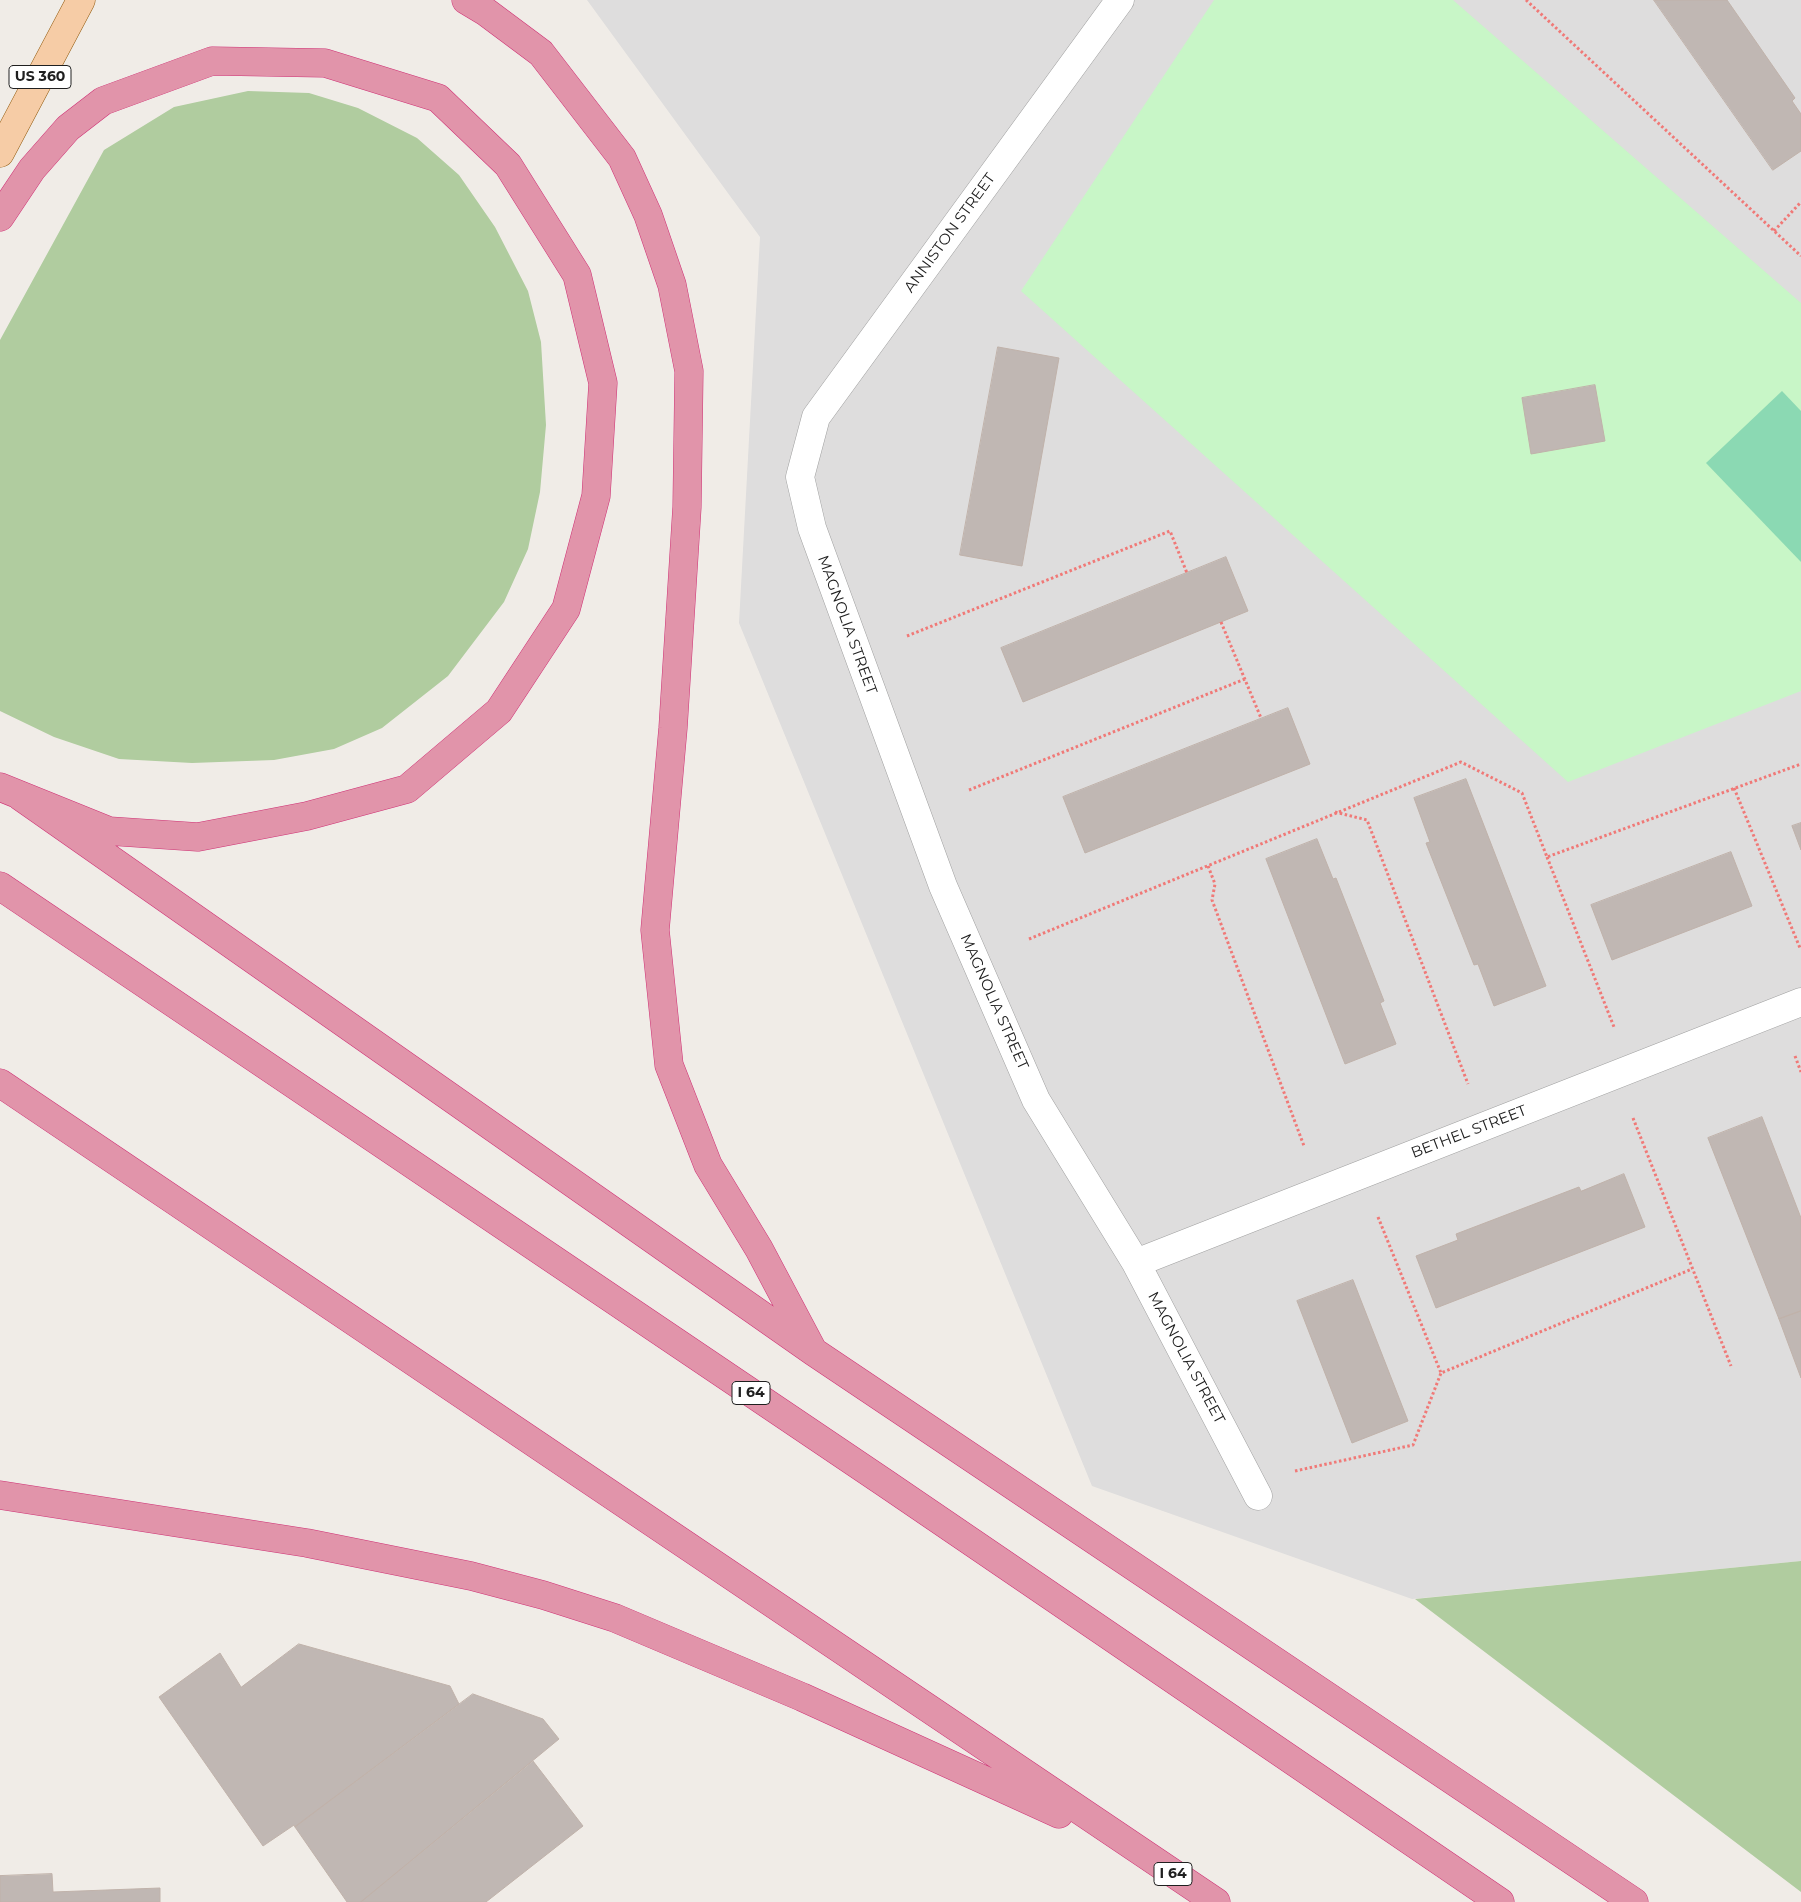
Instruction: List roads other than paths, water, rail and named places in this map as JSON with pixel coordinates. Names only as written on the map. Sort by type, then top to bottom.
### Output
[{"type":"highway","points":[[466,0],[486,12],[541,53],[622,158],[648,215],[672,286],[689,371],[686,517],[673,728],[655,930],[668,1065],[708,1165],[760,1249],[814,1352]]},
{"type":"highway","points":[[0,217],[32,169],[68,128],[103,101],[212,61],[325,63],[438,98],[508,165],[577,275],[603,383],[596,496],[566,609],[498,710],[407,789],[307,816],[198,837],[109,831],[10,792]]},
{"type":"highway","points":[[10,792],[814,1352],[1634,1902]]},
{"type":"highway","name":"I 64","points":[[0,886],[885,1483],[1500,1902]]},
{"type":"highway","name":"I 64","points":[[0,1084],[1216,1902]]},
{"type":"highway","points":[[0,1495],[307,1543],[471,1576],[543,1595],[615,1618],[802,1697],[1131,1846]]},
{"type":"main road","name":"US 360","points":[[0,153],[80,0]]},
{"type":"street","name":"ANNISTON STREET","points":[[800,476],[816,417],[1120,0]]},
{"type":"street","name":"MAGNOLIA STREET","points":[[800,476],[812,528],[943,886],[1036,1100],[1136,1262],[1258,1496]]},
{"type":"street","name":"BETHEL STREET","points":[[1136,1262],[1801,1002]]}]
